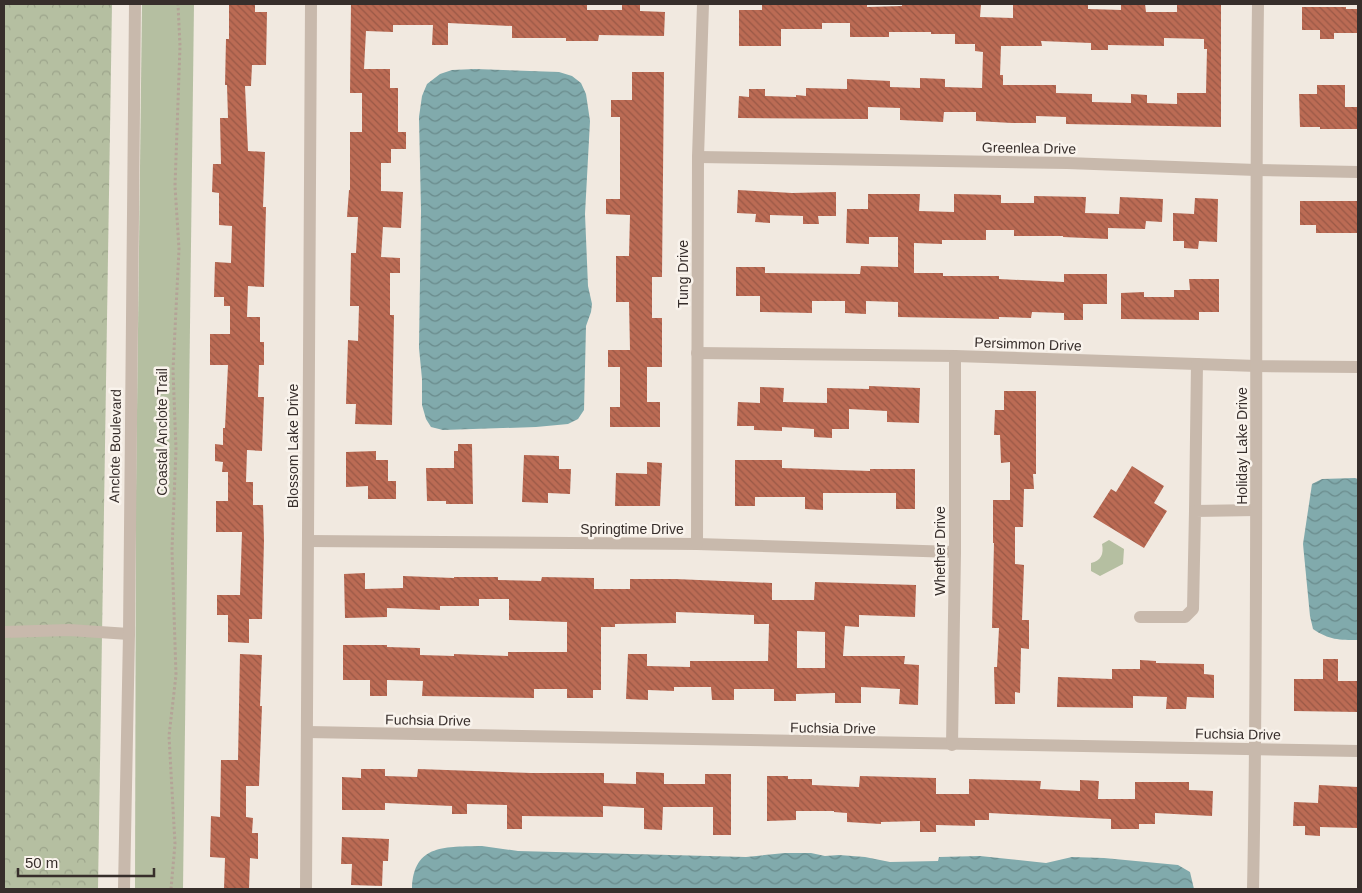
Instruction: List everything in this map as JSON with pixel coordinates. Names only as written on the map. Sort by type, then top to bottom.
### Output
[{"type":"street","name":"Anclote Boulevard","points":[[124,889],[129,634],[134,4]]},
{"type":"street","name":"Blossom Lake Drive","points":[[306,889],[311,4]]},
{"type":"street","name":"Tung Drive","points":[[696,544],[698,157],[702,4]]},
{"type":"street","name":"Holiday Lake Drive","points":[[1253,889],[1256,749],[1256,170],[1258,4]]},
{"type":"street","name":"Greenlea Drive","points":[[698,157],[1068,163],[1358,172]]},
{"type":"street","name":"Persimmon Drive","points":[[697,353],[955,356],[1257,366],[1358,367]]},
{"type":"street","name":"Whether Drive","points":[[952,745],[955,552],[955,356]]},
{"type":"street","points":[[1140,617],[1185,617],[1193,609],[1197,364]]},
{"type":"street","points":[[1195,511],[1256,510]]},
{"type":"street","name":"Springtime Drive","points":[[308,541],[696,544],[955,552]]},
{"type":"street","points":[[4,632],[69,630],[129,634]]},
{"type":"street","name":"Fuchsia Drive","points":[[307,732],[1358,751]]},
{"type":"path","name":"Coastal Anclote Trail","points":[[171,889],[175,844],[169,736],[176,675],[172,550],[176,449],[172,370],[178,249],[175,186],[180,46],[178,4]]},
{"type":"green space","points":[[4,4],[112,4],[98,889],[4,889]]},
{"type":"green space","points":[[142,4],[194,4],[183,889],[135,889],[136,493]]},
{"type":"green space","points":[[1109,540],[1124,549],[1123,564],[1100,576],[1091,571],[1091,563],[1099,559],[1103,551],[1102,544]]},
{"type":"water","points":[[452,70],[559,72],[572,76],[581,83],[586,94],[590,121],[585,214],[588,286],[592,304],[586,326],[584,410],[578,419],[568,424],[443,430],[431,427],[426,419],[422,405],[419,348],[421,211],[419,117],[422,96],[427,84],[440,74]]},
{"type":"water","points":[[1322,479],[1358,479],[1358,640],[1329,637],[1313,629],[1303,544],[1312,484]]},
{"type":"water","points":[[482,846],[518,851],[746,857],[785,853],[811,853],[825,856],[865,857],[890,862],[938,861],[939,857],[980,856],[1046,863],[1072,857],[1104,858],[1178,865],[1190,872],[1194,889],[412,889],[418,863],[425,855],[445,848]]},
{"type":"building","points":[[229,4],[255,4],[255,12],[267,12],[266,65],[252,65],[251,86],[245,86],[248,151],[265,152],[263,207],[266,207],[264,287],[248,286],[247,317],[260,317],[260,342],[264,342],[264,365],[259,365],[258,397],[264,397],[262,451],[247,450],[246,482],[253,482],[253,505],[263,505],[262,619],[249,619],[249,643],[228,642],[228,615],[217,615],[217,595],[240,595],[242,532],[216,532],[216,501],[228,501],[228,472],[222,472],[223,462],[215,461],[215,444],[223,445],[228,365],[210,365],[210,334],[230,334],[230,306],[224,306],[224,297],[214,297],[215,262],[231,263],[232,226],[219,225],[219,193],[212,192],[213,164],[221,164],[220,118],[228,118],[227,85],[225,85],[226,39],[229,39]]},
{"type":"building","points":[[351,4],[587,4],[587,10],[622,10],[622,4],[640,4],[640,11],[665,12],[664,36],[599,35],[598,41],[566,41],[566,38],[512,38],[512,26],[448,23],[448,45],[432,45],[433,25],[393,25],[393,32],[366,31],[364,69],[390,69],[390,88],[398,88],[398,132],[406,132],[406,149],[391,149],[391,163],[381,163],[381,191],[403,192],[401,228],[383,227],[381,257],[400,258],[400,273],[390,273],[390,315],[394,315],[392,425],[355,424],[356,404],[346,404],[348,340],[358,341],[359,306],[350,306],[351,253],[356,253],[358,217],[347,217],[350,190],[350,132],[362,132],[362,93],[350,93]]},
{"type":"building","points":[[762,4],[867,4],[867,7],[902,6],[902,4],[981,4],[980,17],[1013,18],[1013,4],[1088,4],[1088,9],[1121,10],[1121,4],[1145,4],[1146,12],[1177,12],[1177,4],[1221,5],[1221,127],[1066,124],[1066,117],[1036,116],[1036,123],[976,121],[976,112],[944,112],[943,122],[900,120],[900,108],[868,107],[868,119],[738,118],[739,96],[749,97],[749,89],[765,89],[765,96],[796,97],[796,95],[806,96],[806,88],[847,89],[847,79],[890,81],[890,87],[920,88],[920,78],[945,79],[945,87],[982,88],[983,52],[975,51],[975,44],[955,44],[955,34],[889,32],[889,37],[850,37],[850,23],[822,23],[822,29],[781,29],[781,46],[739,46],[739,10],[762,10]],"holes":[[[1164,38],[1204,39],[1204,49],[1207,49],[1206,93],[1177,93],[1177,104],[1147,103],[1147,95],[1131,94],[1131,103],[1092,102],[1092,94],[1056,93],[1056,85],[1003,85],[1003,75],[1000,75],[1001,46],[1042,46],[1041,41],[1091,43],[1091,50],[1108,50],[1108,45],[1164,46]]]},
{"type":"building","points":[[1302,7],[1346,7],[1346,9],[1358,9],[1358,33],[1334,33],[1334,39],[1320,39],[1320,30],[1302,30]]},
{"type":"building","points":[[632,72],[664,72],[662,277],[652,277],[652,318],[662,318],[662,367],[647,367],[647,402],[660,402],[660,427],[610,427],[610,407],[620,407],[620,367],[608,367],[608,350],[630,350],[629,302],[616,302],[616,256],[629,256],[630,215],[606,214],[606,199],[620,199],[620,117],[611,117],[611,100],[632,100]]},
{"type":"building","points":[[1317,85],[1345,85],[1345,107],[1358,107],[1358,129],[1300,127],[1299,94],[1317,94]]},
{"type":"building","points":[[738,190],[792,193],[836,192],[836,216],[818,216],[819,224],[803,224],[803,216],[770,215],[770,223],[755,222],[756,214],[737,213]]},
{"type":"building","points":[[868,194],[920,194],[919,211],[954,212],[954,194],[1001,195],[1001,203],[1034,203],[1034,196],[1086,197],[1085,213],[1119,214],[1120,197],[1163,199],[1162,222],[1146,221],[1145,229],[1108,228],[1108,239],[1063,236],[1014,236],[1014,230],[986,230],[986,240],[942,240],[942,244],[914,243],[914,273],[943,273],[943,276],[999,276],[999,279],[1064,282],[1064,274],[1107,274],[1107,304],[1083,304],[1083,320],[1064,320],[1064,313],[1032,312],[1031,318],[898,317],[898,302],[866,301],[866,314],[845,313],[845,301],[812,301],[812,313],[760,312],[760,296],[736,296],[736,267],[765,267],[765,273],[860,274],[861,266],[898,267],[898,237],[869,237],[869,244],[846,243],[847,209],[868,209]]},
{"type":"building","points":[[1195,198],[1218,199],[1217,242],[1199,241],[1198,249],[1184,248],[1184,241],[1173,241],[1173,213],[1194,214]]},
{"type":"building","points":[[1300,201],[1358,201],[1358,233],[1316,233],[1316,225],[1300,225]]},
{"type":"building","points":[[1189,279],[1219,279],[1219,312],[1199,312],[1199,320],[1121,319],[1121,293],[1144,292],[1144,297],[1174,297],[1174,290],[1190,290]]},
{"type":"building","points":[[869,386],[920,388],[919,423],[887,422],[887,411],[849,409],[849,429],[832,429],[832,438],[814,437],[814,429],[782,427],[782,431],[754,430],[754,426],[737,426],[738,402],[760,403],[760,387],[784,388],[783,402],[827,403],[827,388],[869,389]]},
{"type":"building","points":[[1004,391],[1036,391],[1036,474],[1033,474],[1034,489],[1024,489],[1023,527],[1015,527],[1015,564],[1024,565],[1022,620],[1029,620],[1029,649],[1021,648],[1020,693],[1015,692],[1015,704],[995,704],[994,667],[997,667],[999,628],[992,628],[993,500],[1010,500],[1010,462],[1001,463],[1000,435],[994,435],[995,410],[1004,410]]},
{"type":"building","points":[[458,444],[472,444],[473,504],[446,504],[446,501],[427,501],[426,468],[454,468],[454,451],[458,451]]},
{"type":"building","points":[[376,451],[376,460],[388,460],[388,481],[396,481],[396,499],[368,499],[368,486],[346,487],[346,452]]},
{"type":"building","points":[[524,455],[559,456],[559,469],[571,469],[570,494],[548,493],[548,503],[522,502]]},
{"type":"building","points":[[735,460],[782,460],[782,468],[870,471],[870,469],[915,469],[915,509],[896,509],[896,493],[823,493],[823,510],[805,509],[805,497],[755,497],[755,506],[735,506]]},
{"type":"building","points":[[647,462],[662,463],[660,506],[615,506],[616,473],[647,474]]},
{"type":"building","points":[[1132,466],[1164,486],[1154,503],[1167,511],[1144,548],[1093,517],[1111,489],[1116,492]]},
{"type":"building","points":[[365,573],[365,589],[403,588],[403,576],[498,577],[498,580],[541,581],[542,577],[594,578],[594,589],[630,589],[630,579],[772,583],[772,600],[814,600],[815,582],[916,585],[915,617],[859,615],[859,627],[845,626],[843,656],[905,656],[904,664],[919,665],[918,705],[899,704],[900,689],[861,687],[861,703],[835,703],[835,693],[796,694],[796,701],[774,701],[774,689],[734,689],[734,700],[712,700],[711,687],[674,687],[674,691],[648,690],[648,700],[626,699],[628,654],[647,654],[647,666],[690,667],[690,661],[768,661],[769,624],[754,624],[754,615],[676,612],[676,623],[615,624],[615,627],[601,627],[601,690],[593,690],[593,698],[567,698],[567,689],[534,689],[534,698],[422,696],[423,681],[387,680],[387,696],[370,696],[370,680],[343,680],[343,645],[387,645],[387,647],[420,648],[420,655],[508,656],[508,652],[567,652],[567,622],[509,620],[509,599],[479,599],[479,606],[440,606],[440,610],[387,608],[387,617],[345,618],[344,574]],"holes":[[[797,631],[825,632],[825,668],[797,668]]]},
{"type":"building","points":[[240,654],[262,655],[259,786],[246,786],[246,817],[253,818],[252,833],[258,833],[258,859],[250,858],[249,889],[224,889],[225,858],[210,857],[211,816],[220,817],[221,760],[238,760]]},
{"type":"building","points":[[1323,659],[1338,659],[1338,681],[1358,681],[1358,712],[1294,711],[1294,679],[1323,679]]},
{"type":"building","points":[[1140,660],[1156,661],[1156,663],[1204,664],[1204,674],[1214,675],[1214,698],[1187,697],[1186,709],[1166,709],[1167,697],[1133,696],[1133,708],[1057,707],[1058,677],[1112,679],[1112,669],[1140,669]]},
{"type":"building","points":[[361,769],[385,769],[385,776],[417,777],[418,769],[531,773],[604,773],[604,783],[636,784],[636,772],[664,773],[664,784],[705,784],[705,774],[731,774],[731,835],[713,835],[713,807],[663,807],[662,830],[644,829],[644,808],[603,806],[603,817],[522,816],[522,829],[507,829],[507,805],[467,804],[467,814],[452,814],[452,806],[385,803],[385,810],[342,810],[342,777],[361,778]]},
{"type":"building","points":[[767,776],[788,776],[788,779],[812,779],[812,785],[859,787],[860,776],[936,778],[936,794],[969,794],[969,779],[1041,781],[1040,789],[1080,791],[1080,780],[1099,781],[1098,799],[1135,799],[1135,782],[1189,782],[1189,790],[1213,791],[1212,816],[1155,813],[1155,824],[1139,824],[1139,829],[1111,829],[1111,819],[989,813],[989,820],[975,820],[975,826],[936,825],[936,832],[920,832],[920,821],[881,822],[881,824],[847,822],[847,813],[834,811],[796,811],[796,820],[767,821]]},
{"type":"building","points":[[1319,785],[1358,787],[1358,828],[1320,827],[1320,836],[1305,835],[1305,826],[1293,826],[1294,802],[1318,803]]},
{"type":"building","points":[[342,837],[389,839],[388,861],[383,861],[382,886],[351,885],[352,864],[341,864]]}]
